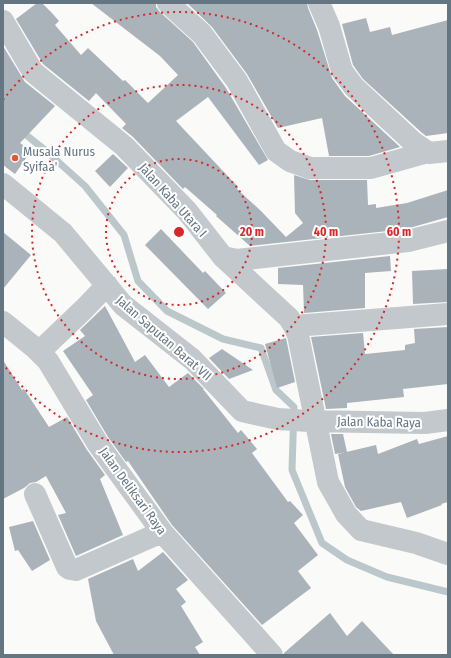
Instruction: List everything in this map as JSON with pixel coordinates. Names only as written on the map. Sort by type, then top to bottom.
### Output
[{"type":"street","points":[[3,13],[6,3]]},
{"type":"street","points":[[168,3],[202,34],[237,81],[276,151],[290,161],[310,168],[371,168],[438,151]]},
{"type":"street","points":[[319,3],[329,26],[342,71],[354,87],[413,142],[438,151]]},
{"type":"street","name":"Jalan Kaba Utara I","points":[[3,21],[33,72],[124,146],[187,211],[223,257],[289,318],[298,335],[312,422],[328,482],[346,514],[361,530],[416,543],[448,554]]},
{"type":"street","name":"Jalan Saputan Barat VII","points":[[3,184],[63,233],[123,305],[192,359],[242,411],[278,419],[312,422]]},
{"type":"street","points":[[223,257],[237,260],[408,241],[448,231]]},
{"type":"street","points":[[39,352],[107,286]]},
{"type":"street","points":[[294,326],[448,314]]},
{"type":"street","name":"Jalan Deliksari Raya","points":[[3,322],[48,361],[98,444],[162,532],[271,655]]},
{"type":"street","name":"Jalan Kaba Raya","points":[[312,422],[425,423],[448,420]]},
{"type":"street","points":[[35,494],[67,567],[72,570],[76,570],[162,532]]},
{"type":"building","points":[[37,3],[42,3],[59,21],[55,25],[81,55],[88,48],[123,81],[125,80],[148,103],[178,75],[160,56],[91,3],[156,3],[156,7],[160,12],[193,42],[226,88],[268,160],[259,165],[208,97],[176,121],[238,187],[237,189],[286,237],[303,223],[295,213],[294,175],[310,180],[367,180],[368,205],[376,204],[376,208],[407,203],[448,190],[448,217],[406,229],[250,246],[185,187],[183,189],[133,137],[122,128],[126,124],[96,93],[89,101],[43,64],[16,19]]},
{"type":"building","points":[[187,3],[307,3],[332,78],[345,96],[400,147],[369,156],[329,156],[322,118],[278,128],[247,74],[212,27]]},
{"type":"building","points":[[366,18],[370,32],[390,27],[392,35],[448,20],[448,133],[426,136],[363,79],[353,65],[342,24]]},
{"type":"building","points":[[3,46],[25,82],[55,106],[20,143],[31,151],[15,174],[3,165]]},
{"type":"building","points":[[113,154],[128,168],[110,187],[95,171]]},
{"type":"building","points":[[161,229],[203,273],[205,271],[226,293],[208,309],[145,245]]},
{"type":"building","points":[[3,232],[31,255],[3,289]]},
{"type":"building","points":[[390,256],[391,271],[365,273],[365,308],[304,313],[303,285],[278,284],[278,268]]},
{"type":"building","points":[[448,269],[448,302],[413,304],[412,271]]},
{"type":"building","points":[[105,306],[135,362],[145,355],[169,387],[188,373],[204,389],[238,433],[241,430],[257,449],[252,453],[288,502],[290,501],[303,515],[294,523],[318,555],[298,571],[311,588],[262,625],[172,525],[128,461],[126,462],[108,437],[86,400],[93,395],[63,351],[85,336],[80,330]]},
{"type":"building","points":[[448,327],[448,384],[403,389],[404,397],[347,403],[347,408],[326,409],[311,337],[363,333],[365,354],[405,350],[405,345],[415,343],[414,329]]},
{"type":"building","points":[[286,338],[295,382],[277,388],[265,344]]},
{"type":"building","points":[[222,349],[253,370],[229,379],[209,358]]},
{"type":"building","points":[[3,360],[22,390],[24,389],[49,427],[67,417],[87,450],[105,475],[100,479],[123,535],[76,556],[58,515],[66,513],[46,476],[36,482],[30,483],[24,488],[3,499]]},
{"type":"building","points":[[331,434],[343,434],[347,452],[335,454]]},
{"type":"building","points":[[448,436],[448,502],[407,518],[401,502],[361,511],[356,507],[345,487],[338,454],[376,445],[378,454],[417,439],[419,444]]},
{"type":"building","points":[[33,521],[50,560],[32,571],[18,550],[15,551],[9,527]]},
{"type":"building","points":[[163,552],[188,580],[176,589],[186,602],[181,606],[203,642],[195,647],[200,655],[114,655],[96,621],[88,579],[133,559],[138,571]]},
{"type":"building","points":[[330,613],[347,636],[362,621],[394,655],[284,655],[284,653]]},
{"type":"waterway","points":[[20,130],[85,186],[124,235],[138,281],[167,311],[223,339],[261,348],[276,390],[294,407],[292,470],[322,543],[347,560],[387,577],[448,592]]},
{"type":"place","name":"Musala Nurus Syifaa'","points":[[15,158]]}]
